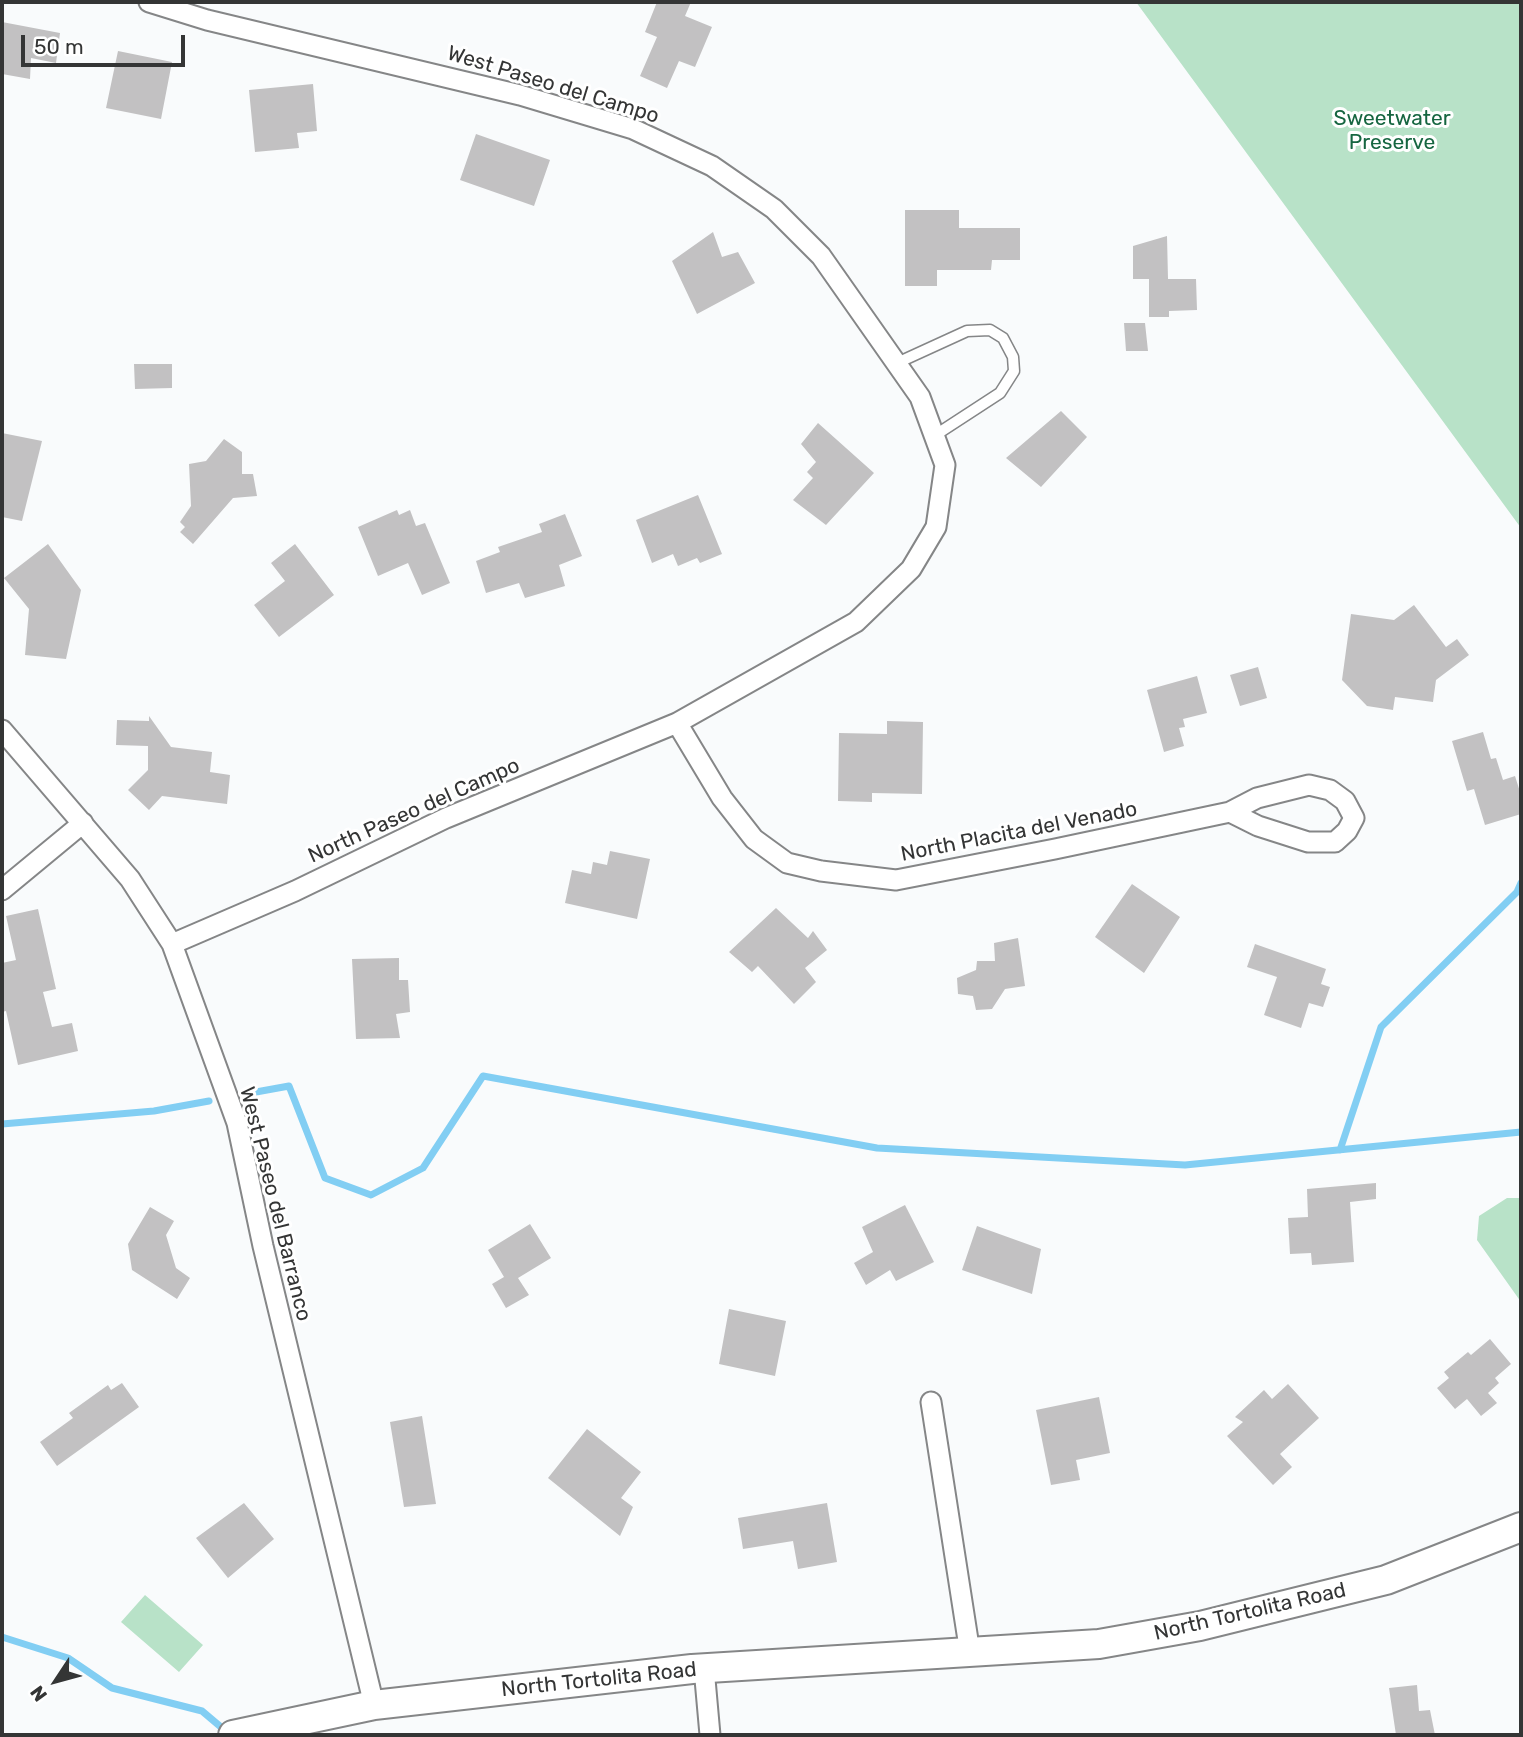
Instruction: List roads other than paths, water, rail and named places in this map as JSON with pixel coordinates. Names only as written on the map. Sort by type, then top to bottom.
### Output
[{"type":"street","name":"West Paseo del Campo","points":[[149,2],[207,20],[520,95],[633,129],[712,166],[774,209],[821,256],[920,397],[945,465],[936,527],[911,569],[856,622],[677,723]]},
{"type":"street","name":"North Placita del Venado","points":[[677,723],[722,798],[754,839],[787,863],[821,871],[896,880],[1230,812],[1257,798],[1310,785],[1330,790],[1345,802],[1354,818],[1347,831],[1335,842],[1308,842],[1258,826],[1230,812]]},
{"type":"street","name":"North Paseo del Campo","points":[[172,944],[295,891],[446,818],[677,723]]},
{"type":"street","name":"West Paseo del Barranco","points":[[2,730],[130,879],[172,944],[237,1123],[263,1247],[374,1705]]},
{"type":"street","points":[[2,890],[83,823]]},
{"type":"street","points":[[931,1402],[970,1653]]},
{"type":"street","name":"North Tortolita Road","points":[[233,1735],[374,1705],[704,1668],[1099,1644],[1199,1626],[1386,1580],[1521,1527]]},
{"type":"street","points":[[704,1668],[710,1735]]},
{"type":"lane","points":[[897,363],[967,331],[990,330],[1003,338],[1013,357],[1014,371],[1000,393],[934,436]]},
{"type":"waterway","points":[[1340,1150],[1381,1027],[1517,892],[1521,883]]},
{"type":"waterway","points":[[245,1094],[289,1086],[325,1178],[371,1195],[423,1168],[483,1076],[877,1148],[1185,1165],[1521,1132]]},
{"type":"waterway","points":[[2,1124],[154,1111],[209,1101]]},
{"type":"waterway","points":[[2,1637],[68,1658],[112,1688],[202,1711],[228,1733]]},
{"type":"park label","name":"Sweetwater Preserve","points":[[1392,131]]}]
